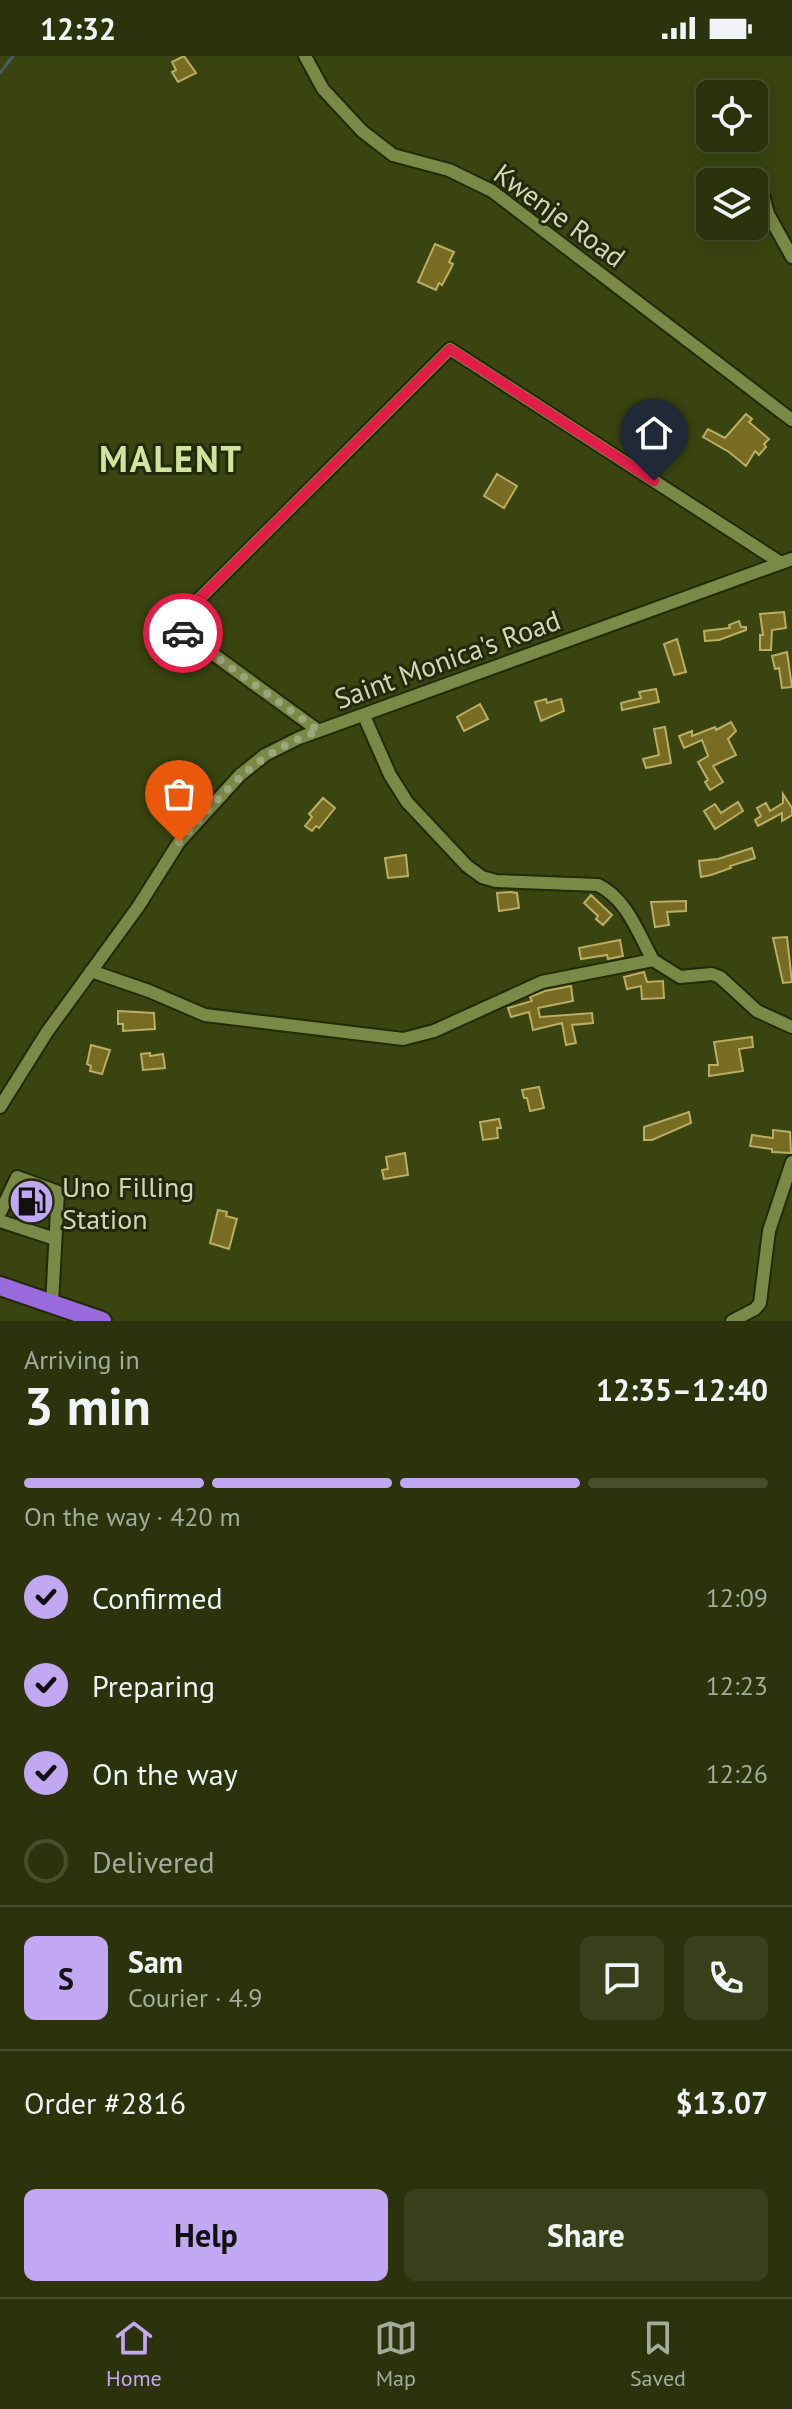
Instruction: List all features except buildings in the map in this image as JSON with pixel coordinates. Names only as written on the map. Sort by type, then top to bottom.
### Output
[{"type":"highway","points":[[0,1286],[102,1321]]},
{"type":"street","name":"Kwenje Road","points":[[305,56],[323,89],[362,131],[393,155],[449,170],[492,191],[792,420]]},
{"type":"street","points":[[768,214],[792,257]]},
{"type":"street","points":[[319,731],[173,625],[450,349],[787,561]]},
{"type":"street","name":"Saint Monica's Road","points":[[0,1107],[47,1032],[138,907],[179,842],[240,775],[265,755],[319,731],[787,561]]},
{"type":"street","points":[[364,716],[390,775],[407,802],[467,866],[482,877],[496,881],[598,885],[619,900],[653,960],[680,977],[712,974],[720,977],[757,1011],[792,1027]]},
{"type":"street","points":[[91,971],[205,1015],[403,1039],[434,1031],[542,982],[653,960]]},
{"type":"street","points":[[732,1321],[760,1303],[769,1231],[792,1162]]},
{"type":"street","points":[[0,1213],[6,1186],[17,1177],[58,1192],[52,1304]]},
{"type":"street","points":[[0,1221],[55,1239]]},
{"type":"waterway","points":[[0,73],[13,56]]},
{"type":"way so far","points":[[179,842],[240,775],[265,755],[319,731],[183,633]]},
{"type":"place","name":"Uno Filling Station","points":[[31,1202]]},
{"type":"district","name":"MALENT","points":[[171,458]]},
{"type":"route","points":[[183,633],[173,625],[450,349],[654,481]]}]
